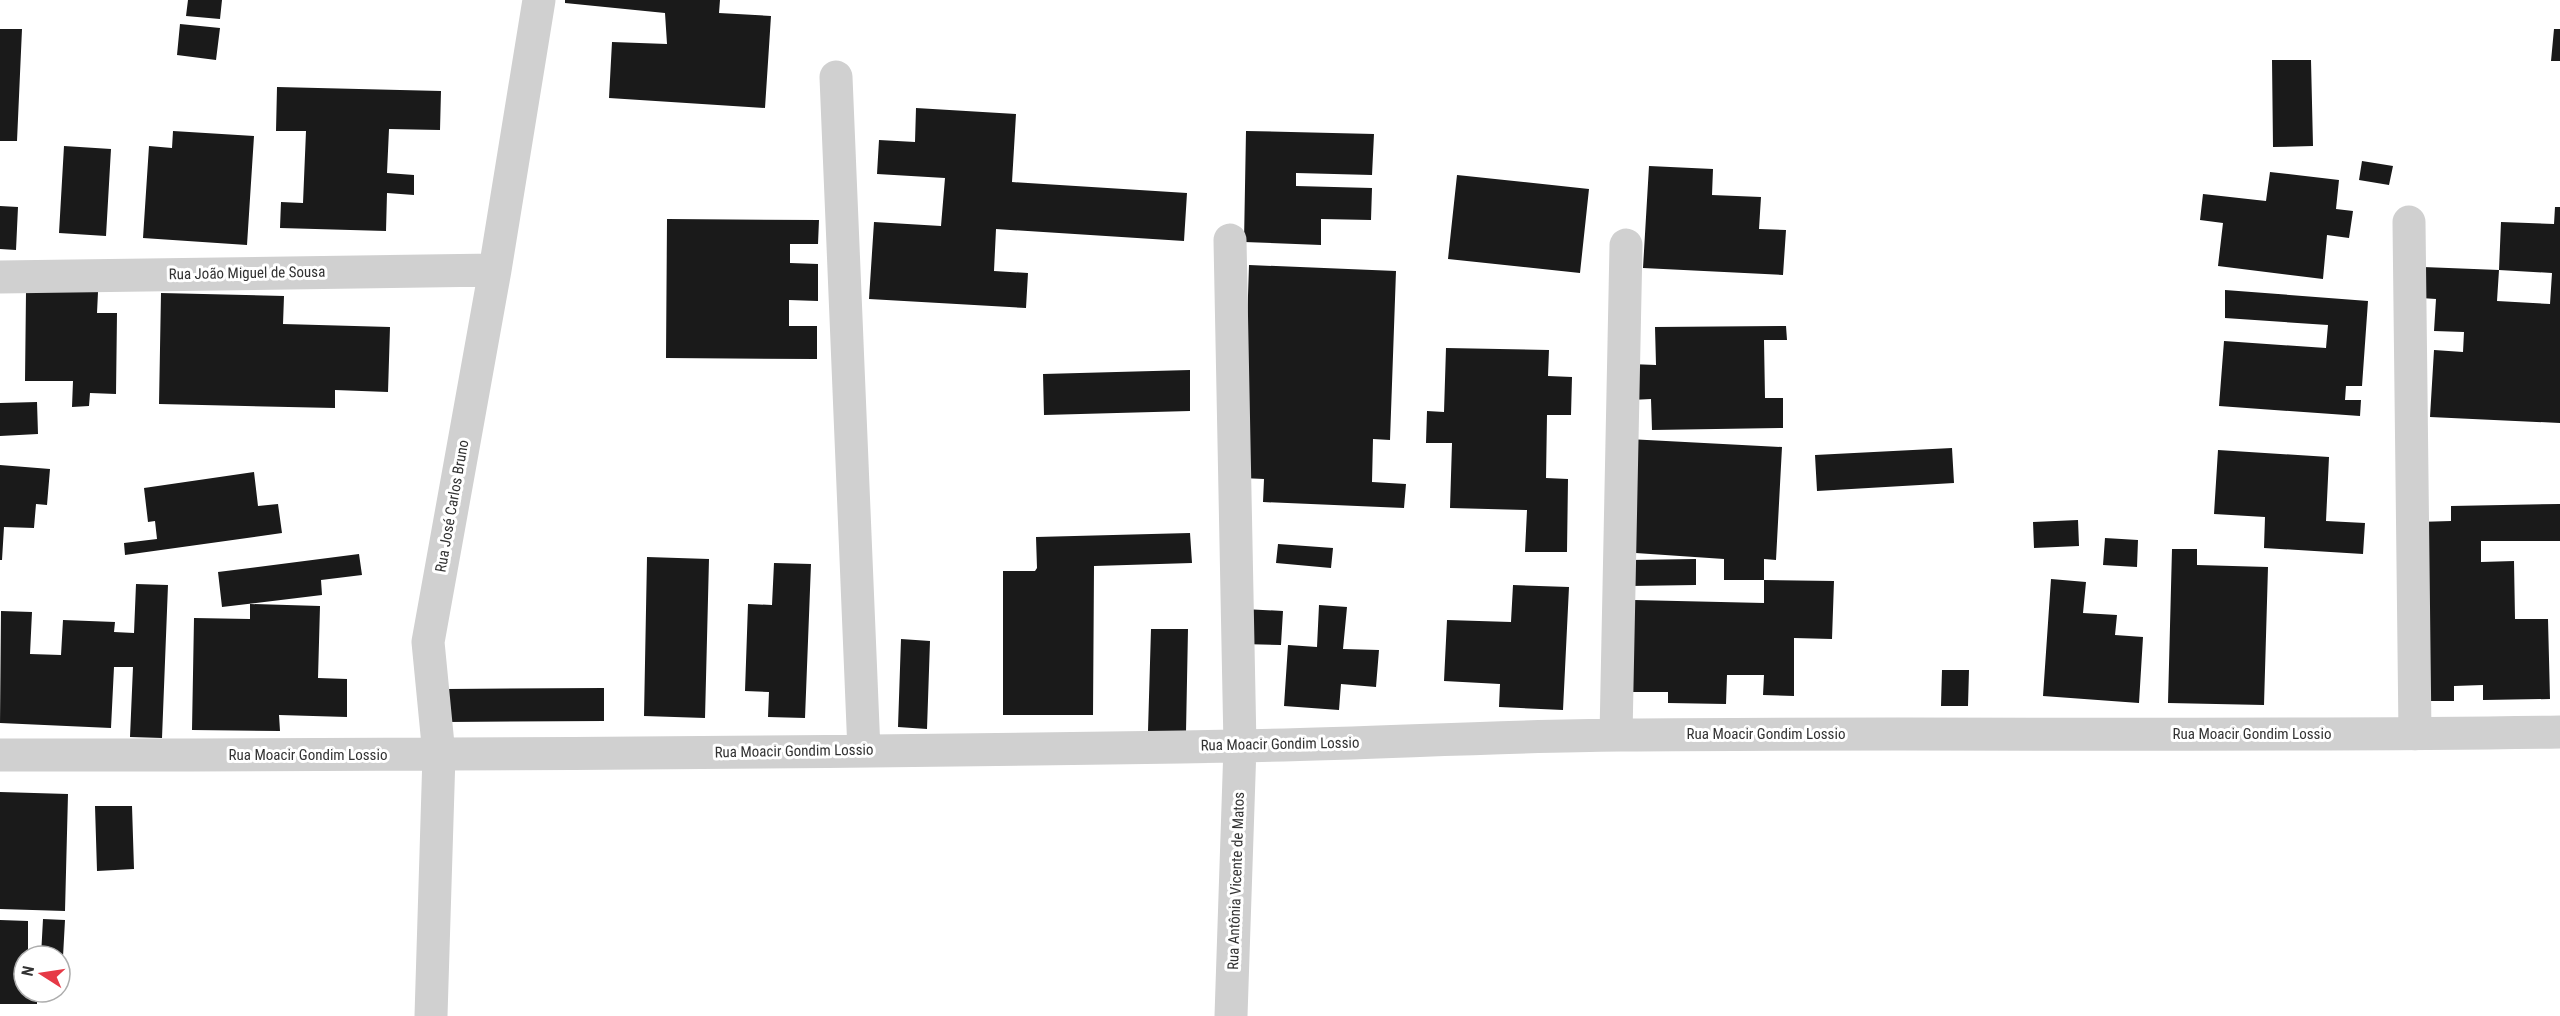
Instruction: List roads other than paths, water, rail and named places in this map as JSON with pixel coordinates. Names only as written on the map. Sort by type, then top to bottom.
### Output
[{"type":"street","name":"Rua José Carlos Bruno","points":[[431,1016],[439,755],[428,642],[495,270],[539,0]]},
{"type":"street","points":[[836,77],[864,751]]},
{"type":"street","points":[[2409,222],[2415,734]]},
{"type":"street","name":"Rua Antônia Vicente de Matos","points":[[1230,240],[1240,746],[1231,1016]]},
{"type":"street","points":[[1616,735],[1626,245]]},
{"type":"street","name":"Rua João Miguel de Sousa","points":[[0,277],[495,270]]},
{"type":"street","name":"Rua Moacir Gondim Lossio","points":[[0,755],[439,755],[864,751],[1240,746],[1616,735],[2560,732]]}]
